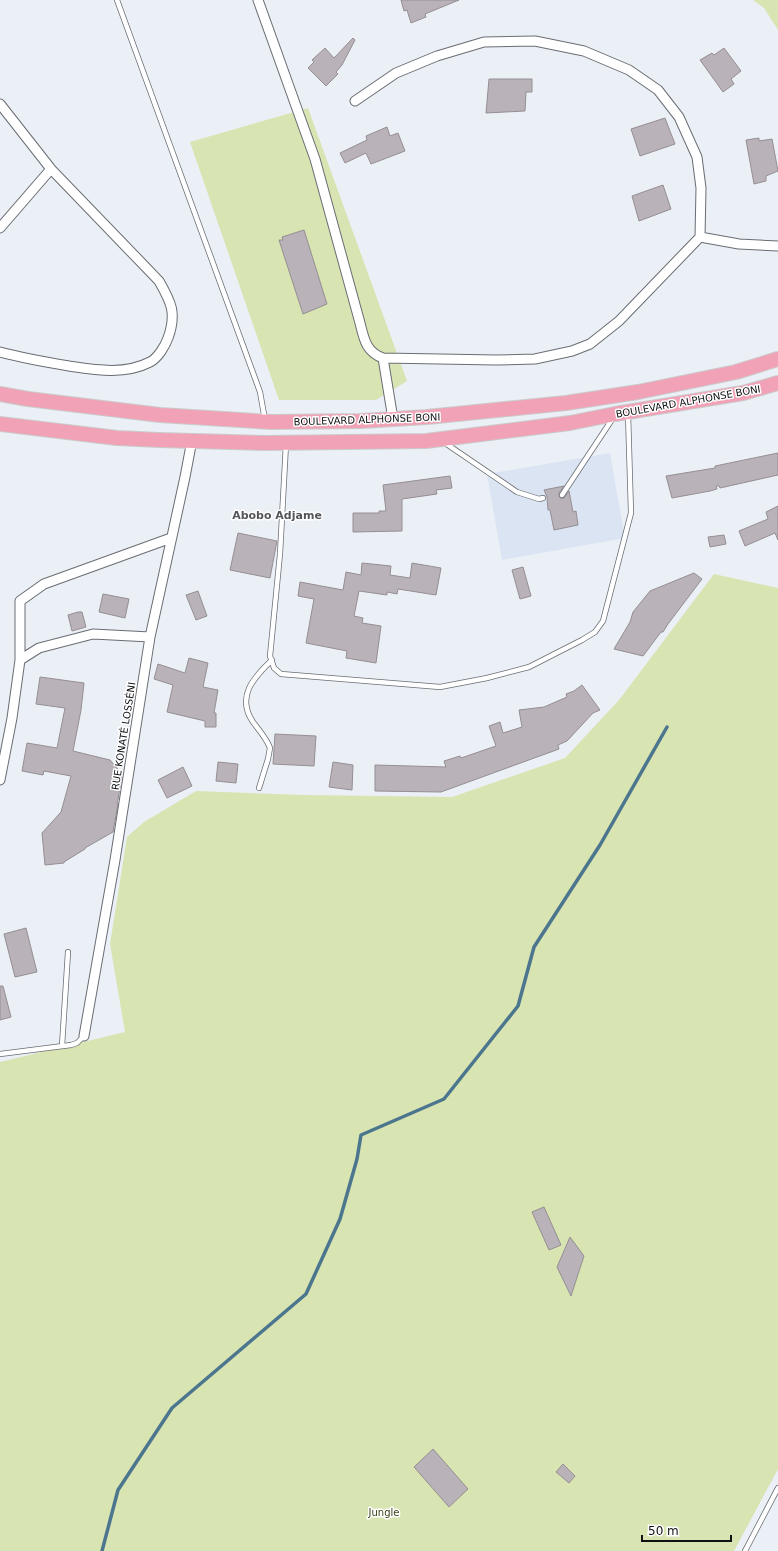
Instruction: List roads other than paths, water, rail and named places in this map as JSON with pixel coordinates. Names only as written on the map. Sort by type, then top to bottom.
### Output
[{"type":"main road","name":"BOULEVARD ALPHONSE BONI","points":[[0,394],[28,399],[160,415],[265,422],[361,421],[427,417],[566,403],[638,392],[736,372],[778,359]]},
{"type":"main road","name":"BOULEVARD ALPHONSE BONI","points":[[1,426],[116,438],[286,443],[426,441],[570,423],[742,393],[778,383]]},
{"type":"street","points":[[258,0],[315,159],[365,340],[374,355],[383,358],[535,359],[572,351],[590,344],[619,321],[700,237],[701,188],[697,157],[679,117],[658,90],[629,70],[584,50],[535,41],[484,42],[437,56],[396,73],[355,102]]},
{"type":"street","points":[[0,104],[51,170],[159,281],[171,303],[173,325],[165,346],[152,362],[130,370],[102,370],[29,360],[0,352]]},
{"type":"street","points":[[0,228],[51,170]]},
{"type":"street","points":[[700,237],[739,244],[778,246]]},
{"type":"street","points":[[383,358],[393,419]]},
{"type":"street","name":"RUE KONATÉ LOSSÉNI","points":[[84,1036],[115,860],[150,637],[192,440]]},
{"type":"street","points":[[0,780],[12,718],[20,660],[20,601],[44,584],[171,538]]},
{"type":"street","points":[[20,660],[39,648],[93,634],[150,637]]},
{"type":"lane","points":[[117,0],[260,392],[265,422]]},
{"type":"lane","points":[[562,495],[602,436],[622,413]]},
{"type":"lane","points":[[286,443],[280,554],[270,656],[274,668],[281,674],[440,687],[487,678],[528,667],[582,640],[595,632],[603,621],[631,513],[622,413]]},
{"type":"lane","points":[[440,439],[517,492],[539,499],[543,498]]},
{"type":"lane","points":[[259,788],[270,753],[270,748],[247,710],[246,697],[250,686],[259,672],[272,660]]},
{"type":"lane","points":[[62,1046],[68,952]]},
{"type":"lane","points":[[0,1054],[77,1043],[84,1036]]},
{"type":"lane","points":[[744,1551],[778,1488]]},
{"type":"waterway","points":[[102,1551],[118,1490],[172,1408],[306,1294],[340,1219],[357,1159],[361,1135],[444,1099],[518,1006],[534,947],[600,845],[667,727]]},
{"type":"district","name":"Abobo Adjame","points":[[277,515]]},
{"type":"park label","name":"Jungle","points":[[384,1512]]}]
